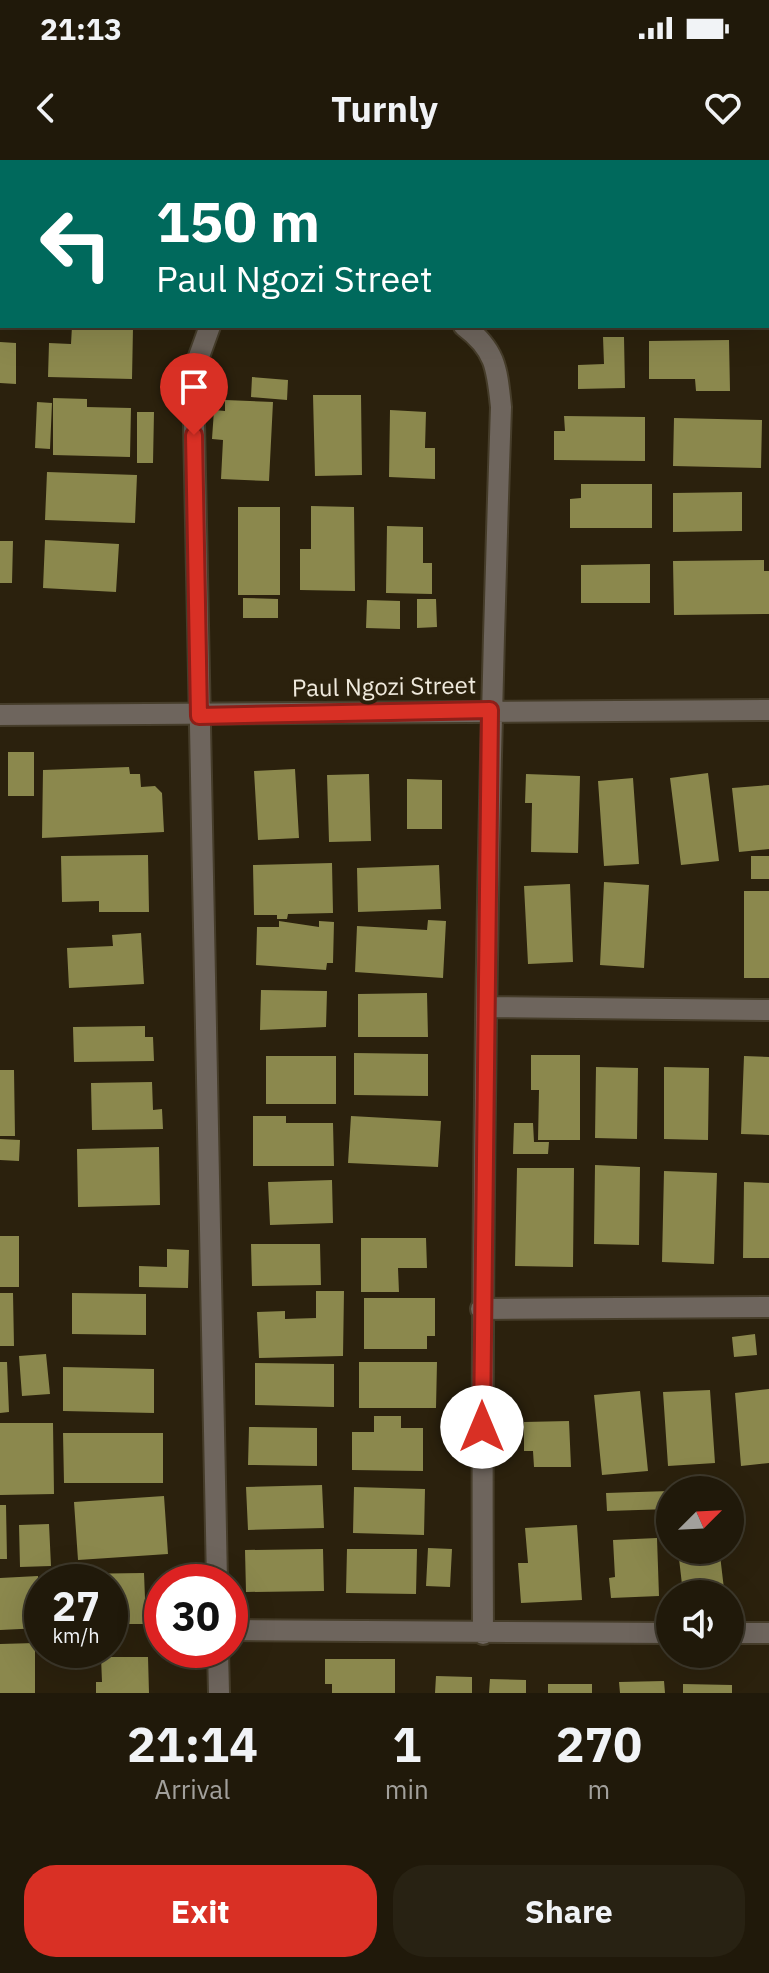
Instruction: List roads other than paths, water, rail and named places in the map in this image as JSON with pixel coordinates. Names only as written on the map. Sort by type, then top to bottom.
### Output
[{"type":"street","points":[[209,328],[193,373],[217,1564]]},
{"type":"street","points":[[467,328],[484,341],[497,367],[501,407],[490,710],[481,1309],[483,1634]]},
{"type":"street","name":"Paul Ngozi Street","points":[[0,715],[769,710]]},
{"type":"street","points":[[487,1007],[769,1010]]},
{"type":"street","points":[[481,1309],[769,1307]]},
{"type":"street","points":[[248,1630],[656,1633]]},
{"type":"street","points":[[744,1633],[769,1633]]},
{"type":"street","points":[[218,1668],[219,1693]]}]
